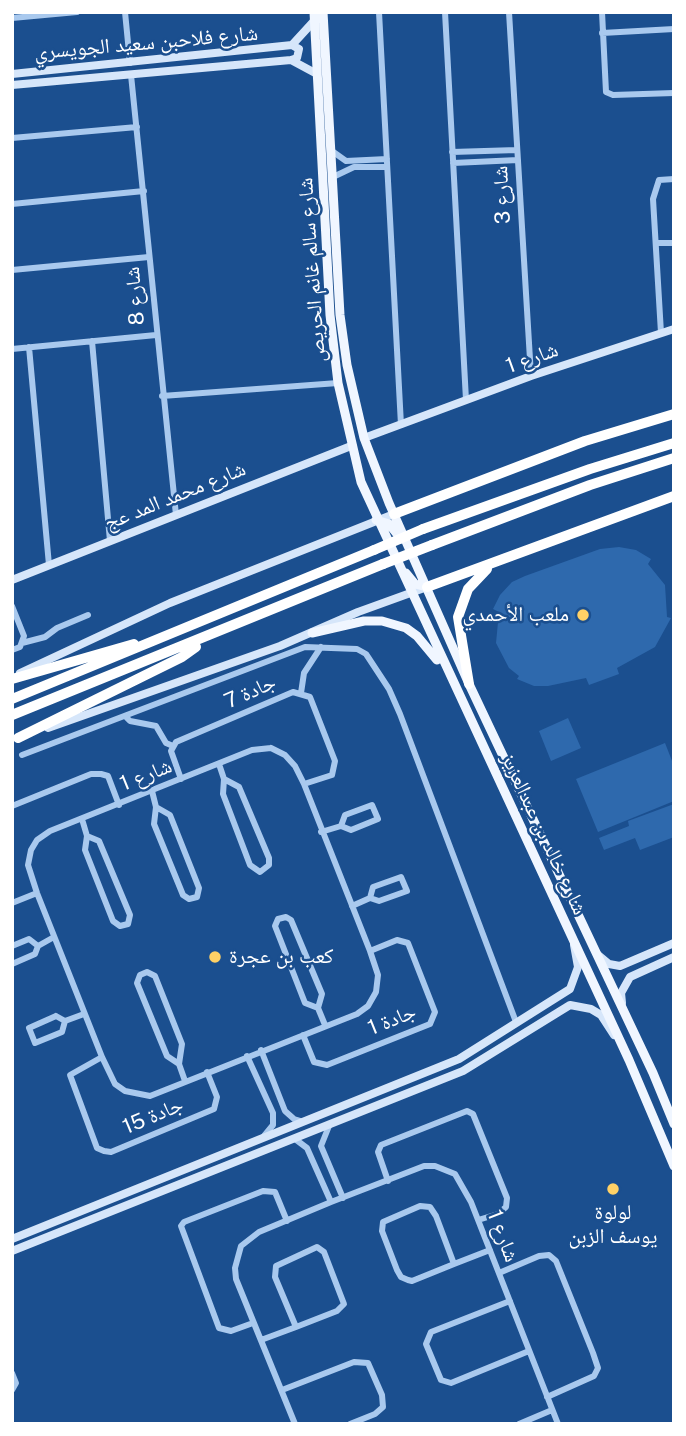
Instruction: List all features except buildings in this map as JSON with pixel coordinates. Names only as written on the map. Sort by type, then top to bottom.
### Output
[{"type":"highway","points":[[394,514],[585,441],[674,414]]},
{"type":"highway","points":[[12,699],[423,529],[590,469],[674,443]]},
{"type":"highway","points":[[12,715],[208,638],[383,564],[590,485],[674,458]]},
{"type":"highway","points":[[427,587],[674,496]]},
{"type":"highway","points":[[469,684],[458,628],[460,607],[480,574],[505,558]]},
{"type":"highway","points":[[15,739],[182,657],[208,638]]},
{"type":"highway","points":[[12,678],[123,645],[150,641]]},
{"type":"main road","name":"شارع سالم غانم الحريص","points":[[323,12],[339,257],[340,315],[347,365],[364,438],[394,514]]},
{"type":"main road","name":"شارع سالم غانم الحريص","points":[[314,17],[326,257],[338,383],[351,446],[376,520]]},
{"type":"main road","points":[[326,257],[332,261],[339,257]]},
{"type":"main road","name":"شارع خالد بن عبدالعزيز","points":[[394,514],[469,684],[520,789],[622,1014],[653,1073],[674,1124]]},
{"type":"main road","points":[[376,520],[385,521],[394,528],[415,558]]},
{"type":"main road","name":"شارع خالد بن عبدالعزيز","points":[[376,520],[573,938],[674,1166]]},
{"type":"main road","points":[[385,539],[411,581],[427,587]]},
{"type":"main road","points":[[312,633],[365,621],[382,621],[406,628],[426,644],[455,687]]},
{"type":"main road","points":[[507,797],[509,789],[520,789]]},
{"type":"street","points":[[13,16],[77,12]]},
{"type":"street","points":[[125,12],[130,63]]},
{"type":"street","points":[[379,12],[401,425]]},
{"type":"street","points":[[445,12],[466,400]]},
{"type":"street","name":"شارع 3","points":[[509,12],[531,376]]},
{"type":"street","points":[[602,12],[606,92],[613,95],[674,93]]},
{"type":"street","points":[[292,60],[297,58],[299,49],[292,45],[314,17]]},
{"type":"street","points":[[602,33],[674,29]]},
{"type":"street","name":"شارع فلاحبن سعيد الجويسري","points":[[12,74],[292,45]]},
{"type":"street","points":[[292,60],[317,74]]},
{"type":"street","name":"شارع فلاحبن سعيد الجويسري","points":[[12,85],[292,60]]},
{"type":"street","points":[[59,69],[56,76],[59,81]]},
{"type":"street","name":"شارع 8","points":[[131,75],[176,515]]},
{"type":"street","points":[[12,138],[136,127]]},
{"type":"street","points":[[332,150],[346,161],[387,159]]},
{"type":"street","points":[[452,152],[517,150]]},
{"type":"street","points":[[453,163],[517,160]]},
{"type":"street","points":[[333,177],[354,167],[387,167]]},
{"type":"street","points":[[661,333],[654,187],[659,180],[674,179]]},
{"type":"street","points":[[12,204],[144,191]]},
{"type":"street","points":[[656,243],[674,243]]},
{"type":"street","points":[[12,270],[149,257]]},
{"type":"street","name":"شارع 1","points":[[364,438],[531,376],[674,329]]},
{"type":"street","points":[[12,349],[156,335]]},
{"type":"street","points":[[92,341],[110,541]]},
{"type":"street","points":[[29,347],[49,565]]},
{"type":"street","points":[[162,396],[338,383]]},
{"type":"street","name":"شارع محمد المد عج","points":[[12,580],[351,446]]},
{"type":"street","points":[[12,678],[170,603],[394,514]]},
{"type":"street","points":[[15,739],[312,633],[427,587]]},
{"type":"street","points":[[12,606],[24,636],[22,643]]},
{"type":"street","points":[[12,650],[22,643],[45,637],[57,628],[88,615]]},
{"type":"street","points":[[22,755],[305,647],[357,649],[366,654],[389,689],[516,1022]]},
{"type":"street","points":[[301,693],[304,673],[321,647]]},
{"type":"street","name":"جادة 7","points":[[173,746],[176,742],[293,692],[301,693],[310,697],[335,761],[332,775],[304,784]]},
{"type":"street","points":[[125,716],[130,721],[156,726],[166,743],[173,746],[172,751],[181,779]]},
{"type":"street","name":"شارع 1","points":[[271,748],[285,755],[295,766],[304,784],[378,975],[376,992],[368,1006],[357,1014],[150,1096],[136,1095],[115,1084],[84,1014],[27,865],[37,840],[50,831],[252,750],[271,748]]},
{"type":"street","points":[[219,764],[224,779],[223,794],[250,864],[260,872],[269,865],[269,858],[239,787],[224,779]]},
{"type":"street","points":[[12,806],[92,774],[108,776],[119,805]]},
{"type":"street","points":[[152,791],[156,807],[154,824],[183,895],[189,899],[197,897],[199,888],[170,816],[156,807]]},
{"type":"street","points":[[321,832],[341,826],[351,830],[378,819],[372,805],[345,815],[341,826]]},
{"type":"street","points":[[82,819],[87,836],[85,850],[113,922],[120,926],[128,924],[130,915],[99,841],[87,836]]},
{"type":"street","points":[[352,906],[370,898],[379,901],[407,891],[401,877],[373,887],[370,898]]},
{"type":"street","points":[[12,903],[37,893]]},
{"type":"street","points":[[318,1008],[306,1003],[275,926],[278,919],[286,917],[291,920],[322,994],[318,1008],[325,1026]]},
{"type":"street","points":[[12,964],[35,954],[38,946],[54,936]]},
{"type":"street","points":[[12,1239],[458,1059],[569,989],[575,980],[578,967],[573,938]]},
{"type":"street","points":[[12,946],[29,939],[38,946]]},
{"type":"street","name":"جادة 1","points":[[303,1035],[314,1062],[327,1065],[430,1024],[435,1012],[408,943],[397,940],[370,951]]},
{"type":"street","points":[[593,950],[609,964],[620,966],[674,943]]},
{"type":"street","points":[[642,957],[639,965],[647,969]]},
{"type":"street","points":[[622,1014],[621,993],[624,982],[674,957]]},
{"type":"street","points":[[179,1064],[167,1056],[137,983],[140,975],[147,972],[155,976],[182,1044],[179,1064],[185,1081]]},
{"type":"street","points":[[558,996],[567,999],[563,1008]]},
{"type":"street","points":[[12,1251],[463,1071],[563,1008],[581,1006],[601,1015],[629,1060]]},
{"type":"street","points":[[65,1021],[62,1032],[35,1043],[29,1028],[56,1016],[65,1021],[84,1014]]},
{"type":"street","points":[[261,1050],[285,1111],[294,1119],[304,1122]]},
{"type":"street","points":[[247,1056],[273,1113],[273,1125],[262,1137]]},
{"type":"street","name":"جادة 15","points":[[102,1057],[70,1075],[97,1148],[104,1151],[111,1152],[214,1109],[217,1097],[207,1072]]},
{"type":"street","points":[[403,1081],[402,1090],[407,1093]]},
{"type":"street","points":[[379,1091],[391,1092],[384,1102]]},
{"type":"street","points":[[388,1181],[378,1152],[381,1144],[467,1111],[473,1114],[507,1198],[506,1207],[478,1220]]},
{"type":"street","points":[[329,1126],[321,1146],[343,1198]]},
{"type":"street","points":[[295,1139],[307,1148],[331,1202]]},
{"type":"street","name":"شارع 1","points":[[295,1424],[236,1279],[237,1255],[248,1239],[331,1202],[424,1166],[444,1168],[455,1174],[478,1220],[558,1424]]},
{"type":"street","points":[[189,1167],[188,1176],[194,1179]]},
{"type":"street","points":[[171,1175],[178,1178],[177,1186]]},
{"type":"street","points":[[253,1323],[231,1331],[219,1328],[181,1226],[184,1222],[263,1191],[275,1192],[287,1221]]},
{"type":"street","points":[[454,1264],[430,1207],[420,1206],[383,1222],[382,1231],[401,1277],[412,1281],[490,1250]]},
{"type":"street","points":[[261,1340],[296,1327],[337,1311],[344,1304],[324,1252],[317,1247],[276,1266],[275,1277],[296,1327]]},
{"type":"street","points":[[499,1273],[539,1256],[549,1255],[556,1261],[593,1353],[598,1368],[594,1376],[547,1397]]},
{"type":"street","points":[[510,1301],[431,1332],[426,1344],[441,1380],[451,1383],[529,1351]]},
{"type":"street","points":[[282,1390],[354,1362],[368,1363],[382,1395],[383,1407],[375,1414],[350,1424]]},
{"type":"street","points":[[12,1373],[16,1383],[12,1390]]},
{"type":"street","points":[[519,1424],[552,1410]]},
{"type":"shaded area","name":"ملعب الأحمدي","points":[[619,547],[636,550],[651,559],[648,564],[665,585],[667,617],[671,618],[655,647],[617,668],[619,674],[589,685],[586,678],[548,686],[534,686],[517,679],[519,676],[509,668],[496,643],[499,612],[493,609],[500,595],[512,582],[525,576],[600,549]]},
{"type":"shaded area","points":[[568,718],[581,748],[551,761],[539,731]]},
{"type":"shaded area","points":[[665,743],[674,766],[674,801],[598,832],[576,779]]},
{"type":"shaded area","points":[[674,804],[674,837],[640,850],[635,838],[604,850],[599,838],[629,826],[628,821]]},
{"type":"place","name":"ملعب الأحمدي","points":[[583,615]]},
{"type":"place","name":"كعب بن عجرة","points":[[215,957]]},
{"type":"place","name":"لولوة يوسف الزبن","points":[[613,1189]]}]
